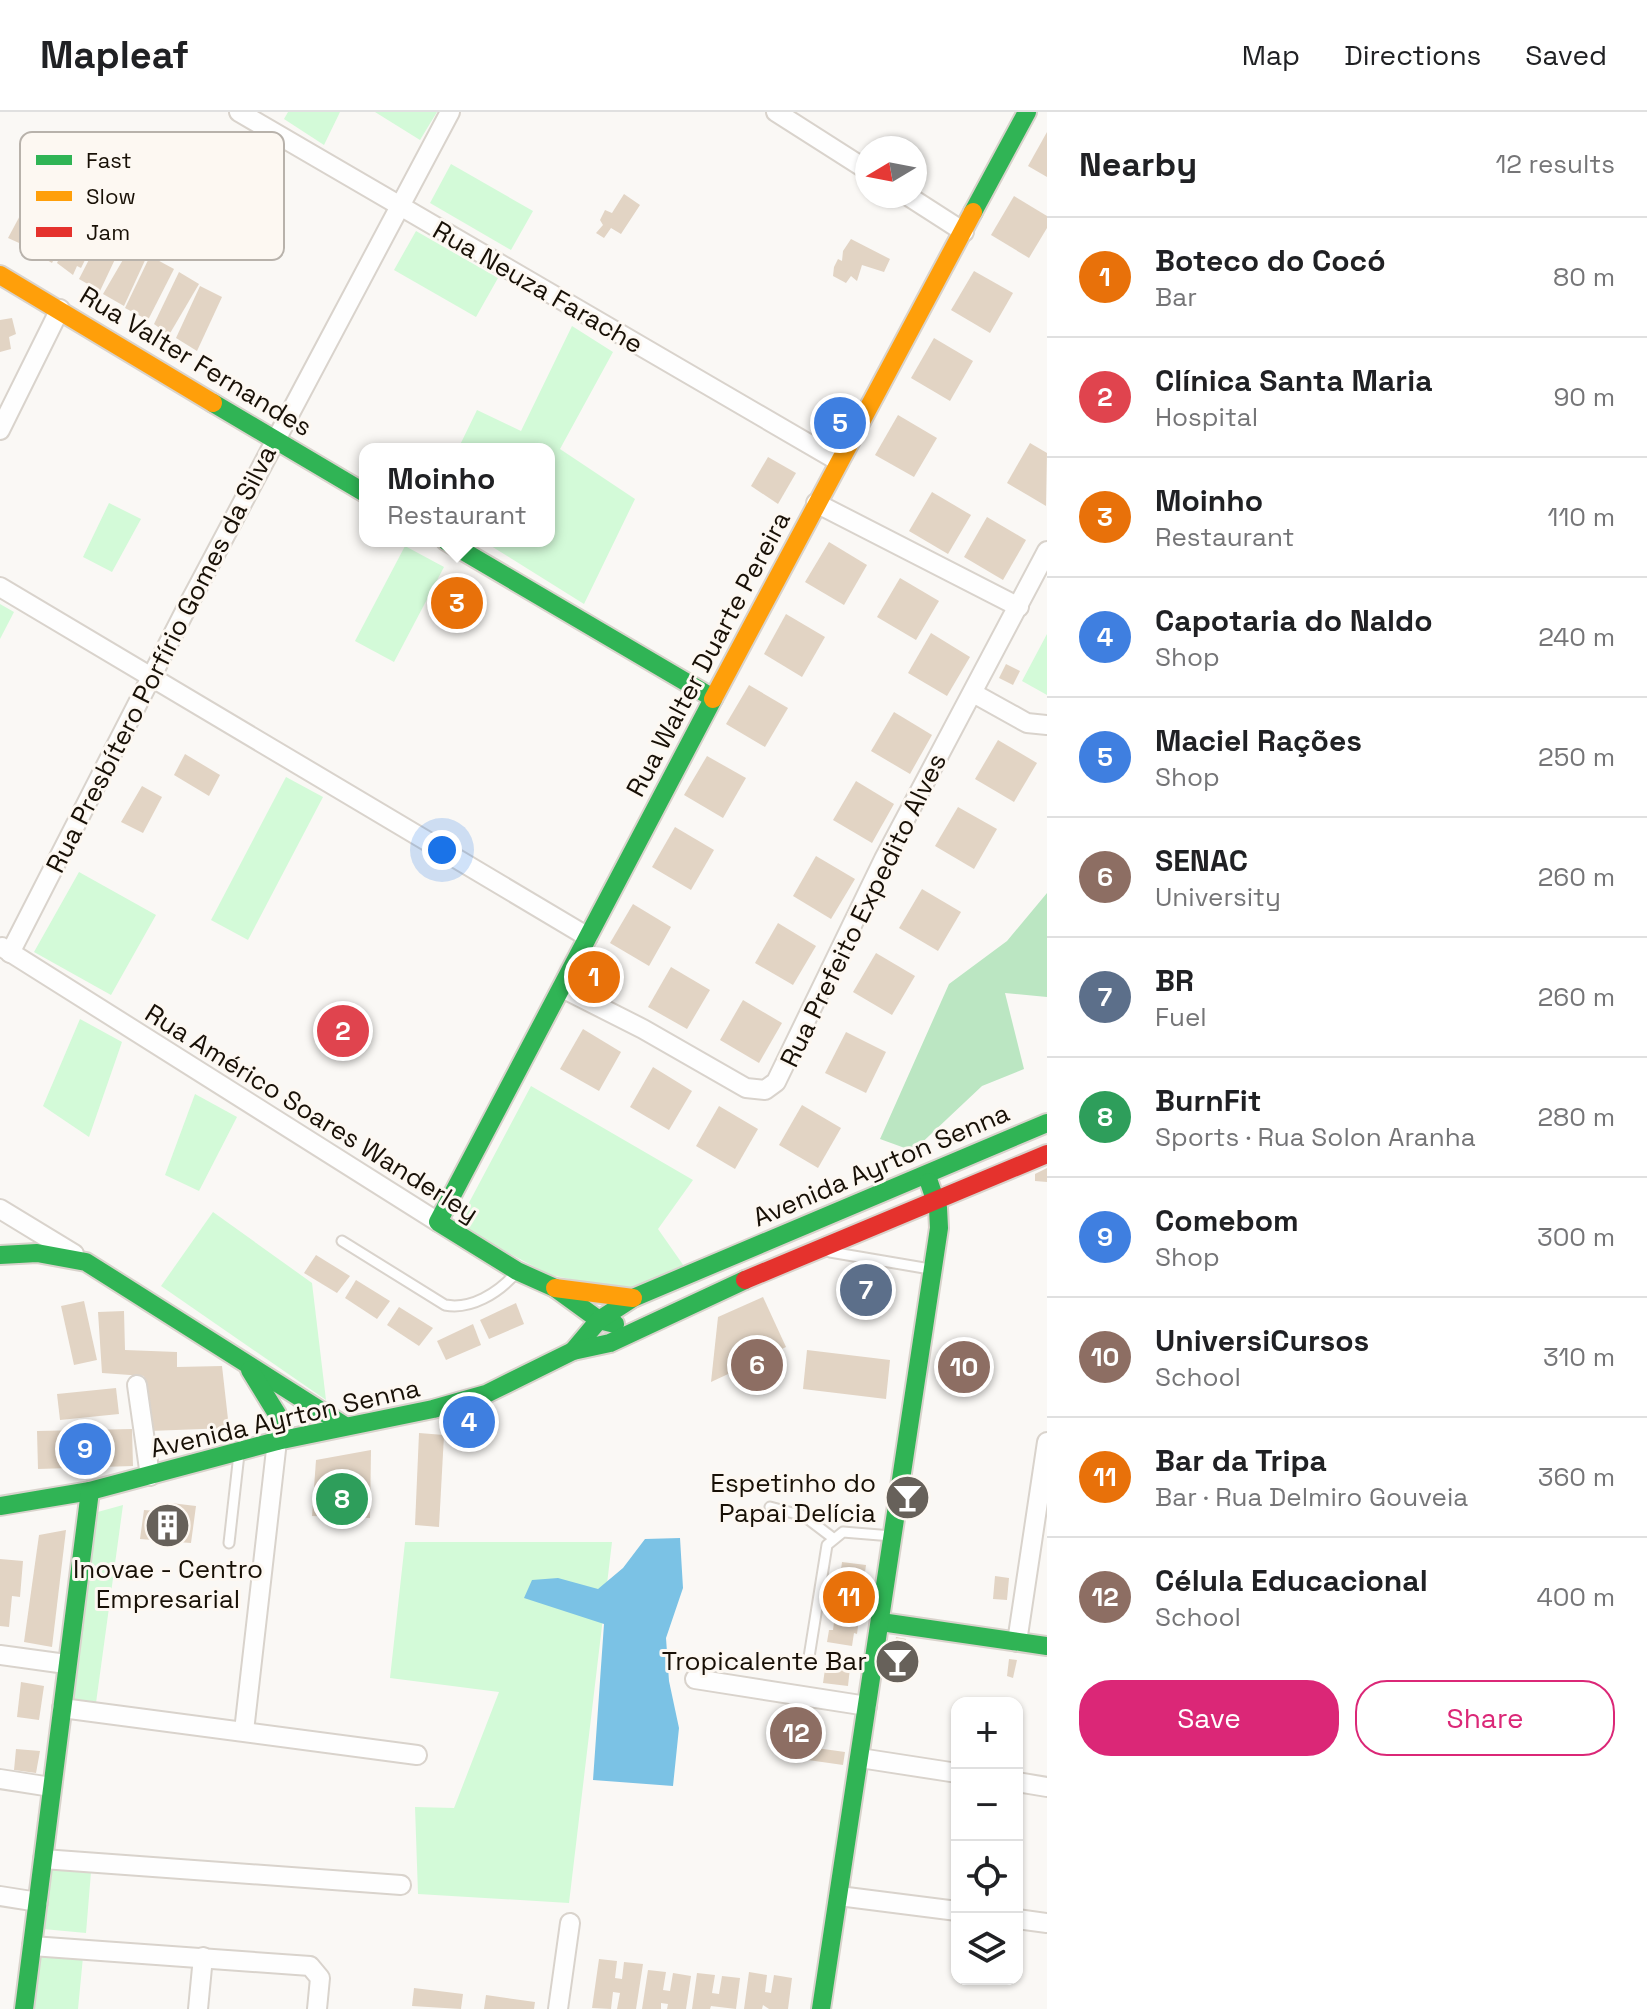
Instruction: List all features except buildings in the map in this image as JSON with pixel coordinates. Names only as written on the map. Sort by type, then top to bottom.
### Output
[{"type":"main road","name":"Rua Walter Duarte Pereira","points":[[438,1222],[838,461],[1027,112]]},
{"type":"main road","name":"Rua Valter Fernandes","points":[[0,275],[359,489]]},
{"type":"main road","points":[[456,547],[713,698]]},
{"type":"main road","name":"Avenida Ayrton Senna","points":[[580,1351],[599,1320],[633,1298],[1047,1123]]},
{"type":"main road","name":"Avenida Ayrton Senna","points":[[0,1506],[90,1491],[277,1441],[461,1403],[580,1351],[637,1330],[814,1250],[1047,1154]]},
{"type":"main road","points":[[821,2009],[939,1228],[936,1201],[926,1173]]},
{"type":"main road","points":[[918,1209],[932,1260]]},
{"type":"main road","name":"Rua Américo Soares Wanderley","points":[[438,1222],[517,1271],[555,1288],[599,1320],[637,1330]]},
{"type":"main road","points":[[8,1254],[86,1262],[345,1426]]},
{"type":"main road","points":[[555,1288],[633,1298]]},
{"type":"main road","points":[[246,1361],[277,1414],[277,1441]]},
{"type":"main road","points":[[24,2009],[90,1491]]},
{"type":"main road","points":[[881,1622],[1047,1646]]},
{"type":"street","name":"Rua Neuza Farache","points":[[239,112],[273,132]]},
{"type":"street","name":"Rua Presbítero Porfírio Gomes da Silva","points":[[5,949],[450,112]]},
{"type":"street","points":[[776,112],[855,162]]},
{"type":"street","name":"Rua Neuza Farache","points":[[284,138],[838,461]]},
{"type":"street","points":[[927,208],[964,232]]},
{"type":"street","points":[[0,430],[60,309]]},
{"type":"street","points":[[816,503],[1019,607]]},
{"type":"street","name":"Rua Prefeito Expedito Alves","points":[[562,988],[746,1088],[759,1090],[771,1086],[785,1068],[884,859],[1047,551]]},
{"type":"street","points":[[0,587],[588,937]]},
{"type":"street","points":[[973,693],[1027,723],[1047,725]]},
{"type":"street","name":"Rua Américo Soares Wanderley","points":[[5,949],[438,1222]]},
{"type":"street","points":[[0,1209],[86,1262]]},
{"type":"street","points":[[8,1254],[24,1239],[20,1221]]},
{"type":"street","points":[[137,1385],[150,1476]]},
{"type":"street","points":[[244,1731],[277,1441]]},
{"type":"street","points":[[1017,1642],[1047,1442]]},
{"type":"street","points":[[0,1655],[66,1664]]},
{"type":"street","points":[[695,1679],[867,1706]]},
{"type":"street","points":[[62,1708],[417,1755]]},
{"type":"street","points":[[860,1758],[951,1772]]},
{"type":"street","points":[[0,1779],[51,1787]]},
{"type":"street","points":[[1023,1783],[1047,1787]]},
{"type":"street","points":[[43,1859],[401,1885]]},
{"type":"street","points":[[0,1896],[38,1902]]},
{"type":"street","points":[[839,1896],[951,1910]]},
{"type":"street","points":[[1023,1920],[1047,1923]]},
{"type":"street","points":[[558,2009],[570,1923]]},
{"type":"street","points":[[32,1946],[310,1966],[320,1978],[319,2000]]},
{"type":"street","points":[[198,2009],[203,1957]]},
{"type":"lane","points":[[342,1241],[445,1305],[455,1307],[495,1291],[517,1271]]},
{"type":"lane","points":[[814,1250],[932,1260]]},
{"type":"lane","points":[[229,1543],[239,1452]]},
{"type":"lane","points":[[770,1507],[804,1516],[833,1538]]},
{"type":"lane","points":[[809,1657],[827,1545],[833,1538],[853,1532],[892,1536]]},
{"type":"green space","points":[[288,112],[340,112],[324,145],[284,119]]},
{"type":"green space","points":[[375,112],[437,112],[420,140]]},
{"type":"green space","points":[[451,164],[533,211],[511,250],[430,203]]},
{"type":"green space","points":[[416,231],[498,278],[476,317],[394,270]]},
{"type":"green space","points":[[572,326],[613,352],[560,449],[635,499],[584,604],[493,547],[555,547],[555,443],[461,443],[477,410],[521,431]]},
{"type":"green space","points":[[109,503],[141,519],[112,572],[83,557]]},
{"type":"green space","points":[[404,547],[444,567],[394,662],[355,641]]},
{"type":"green space","points":[[0,604],[14,612],[0,639]]},
{"type":"green space","points":[[1047,634],[1047,695],[1022,681]]},
{"type":"green space","points":[[286,777],[323,797],[248,940],[211,920]]},
{"type":"green space","points":[[79,872],[156,915],[111,995],[34,952]]},
{"type":"green space","points":[[1047,893],[1047,997],[1005,993],[1024,1069],[982,1086],[913,1151],[880,1139],[949,984],[1007,941]]},
{"type":"green space","points":[[80,1019],[122,1042],[89,1137],[43,1106]]},
{"type":"green space","points":[[531,1086],[693,1180],[658,1229],[686,1269],[631,1291],[550,1275],[465,1230],[463,1214]]},
{"type":"green space","points":[[195,1094],[237,1117],[199,1191],[165,1175]]},
{"type":"green space","points":[[213,1212],[312,1283],[326,1400],[161,1286]]},
{"type":"green space","points":[[123,1505],[96,1703],[70,1700],[94,1513]]},
{"type":"green space","points":[[405,1542],[612,1542],[569,1903],[418,1894],[415,1807],[454,1808],[499,1692],[390,1678]]},
{"type":"green space","points":[[48,1868],[91,1872],[86,1933],[43,1929]]},
{"type":"green space","points":[[38,1952],[83,1957],[78,2009],[32,2009]]},
{"type":"water","points":[[680,1538],[683,1588],[666,1638],[669,1681],[679,1728],[673,1786],[593,1780],[604,1624],[524,1598],[532,1580],[558,1578],[598,1589],[623,1568],[645,1539]]},
{"type":"traffic: fast","points":[[973,212],[1027,112]]},
{"type":"traffic: fast","points":[[213,403],[359,489]]},
{"type":"traffic: fast","points":[[456,547],[713,698]]},
{"type":"traffic: fast","points":[[615,1324],[599,1320],[555,1288],[517,1271],[438,1222],[713,699]]},
{"type":"traffic: fast","points":[[573,1351],[599,1320],[633,1298],[1047,1123]]},
{"type":"traffic: fast","points":[[821,2009],[939,1228],[938,1208],[929,1182]]},
{"type":"traffic: fast","points":[[0,1255],[37,1253],[86,1262],[345,1426]]},
{"type":"traffic: fast","points":[[0,1506],[90,1491],[277,1441],[433,1409],[486,1394],[573,1351],[610,1343],[745,1280]]},
{"type":"traffic: fast","points":[[250,1370],[277,1414],[277,1441]]},
{"type":"traffic: fast","points":[[24,2009],[90,1491]]},
{"type":"traffic: fast","points":[[881,1622],[1047,1646]]},
{"type":"traffic: slow","points":[[713,699],[973,212]]},
{"type":"traffic: slow","points":[[0,275],[213,403]]},
{"type":"traffic: slow","points":[[555,1288],[633,1298]]},
{"type":"traffic: jam","points":[[745,1280],[1047,1154]]},
{"type":"place","name":"Maciel Rações","points":[[840,423]]},
{"type":"place","name":"Moinho","points":[[457,603]]},
{"type":"place","name":"Boteco do Cocó","points":[[594,977]]},
{"type":"place","name":"Clínica Santa Maria","points":[[343,1031]]},
{"type":"place","name":"BR","points":[[866,1290]]},
{"type":"place","name":"SENAC","points":[[757,1365]]},
{"type":"place","name":"UniversiCursos","points":[[964,1367]]},
{"type":"place","name":"Capotaria do Naldo","points":[[469,1422]]},
{"type":"place","name":"Comebom","points":[[85,1449]]},
{"type":"place","name":"Espetinho do Papai Delícia","points":[[907,1498]]},
{"type":"place","name":"BurnFit","points":[[342,1499]]},
{"type":"place","name":"Inovae - Centro Empresarial","points":[[168,1526]]},
{"type":"place","name":"Bar da Tripa","points":[[849,1597]]},
{"type":"place","name":"Tropicalente Bar","points":[[898,1661]]},
{"type":"place","name":"Célula Educacional","points":[[796,1733]]}]
